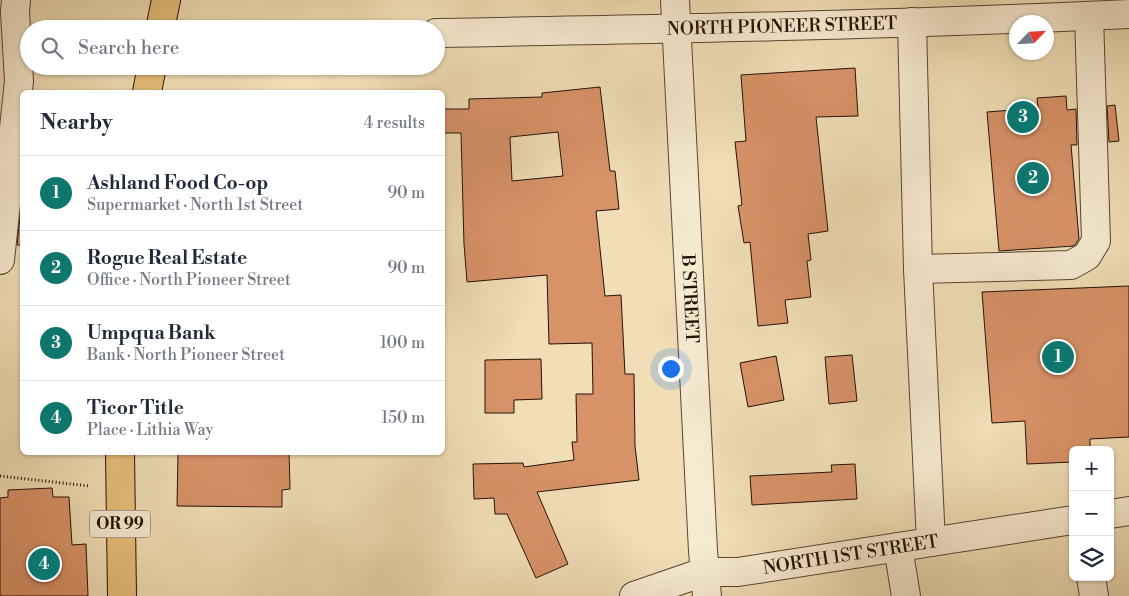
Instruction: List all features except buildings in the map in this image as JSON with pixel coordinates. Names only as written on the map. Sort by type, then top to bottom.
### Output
[{"type":"main road","points":[[162,20],[166,0]]},
{"type":"main road","points":[[147,90],[150,75]]},
{"type":"main road","name":"OR 99","points":[[120,455],[122,596]]},
{"type":"street","points":[[0,260],[19,81],[15,42],[14,12],[16,0]]},
{"type":"street","name":"B STREET","points":[[675,0],[706,584]]},
{"type":"street","name":"NORTH PIONEER STREET","points":[[445,33],[912,22],[1017,10],[1089,16],[1129,14]]},
{"type":"street","points":[[918,269],[1072,265],[1087,256],[1096,240],[1089,16]]},
{"type":"street","points":[[912,22],[918,269],[931,542]]},
{"type":"street","points":[[1114,513],[1129,511]]},
{"type":"street","name":"NORTH 1ST STREET","points":[[634,596],[706,584],[738,572],[1069,521]]},
{"type":"street","points":[[898,547],[906,596]]},
{"type":"street","points":[[1092,581],[1094,596]]},
{"type":"path","points":[[0,476],[89,486]]},
{"type":"place","name":"Umpqua Bank","points":[[1023,117]]},
{"type":"place","name":"Rogue Real Estate","points":[[1033,178]]},
{"type":"place","name":"Ashland Food Co-op","points":[[1058,357]]},
{"type":"place","name":"Ticor Title","points":[[44,564]]}]
